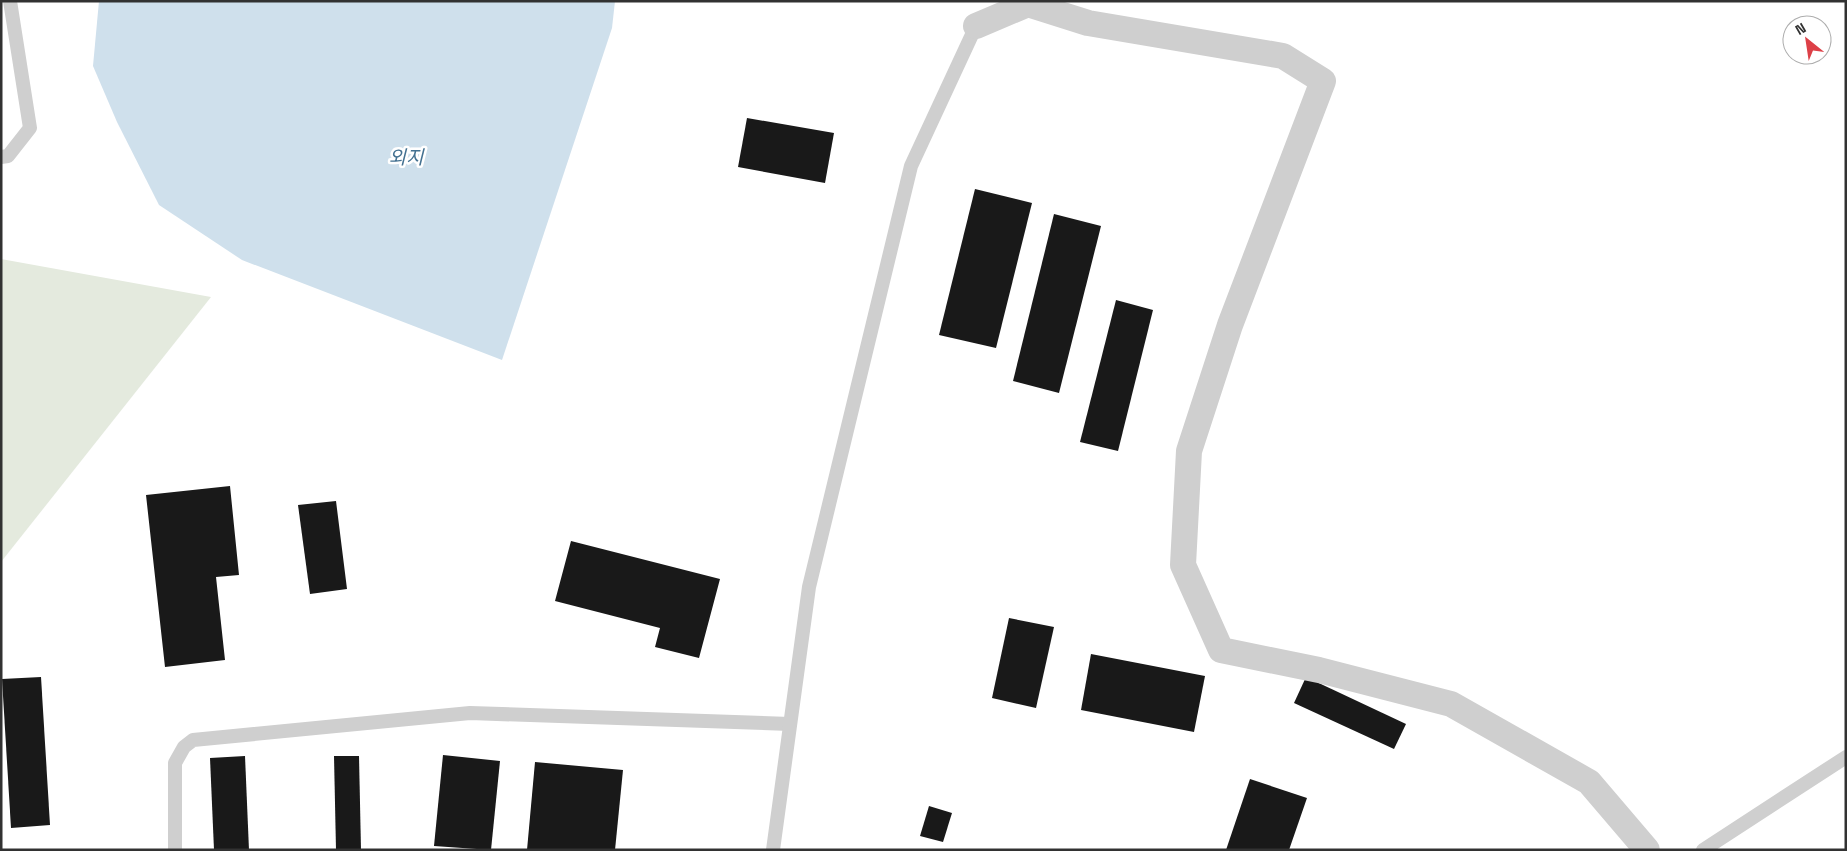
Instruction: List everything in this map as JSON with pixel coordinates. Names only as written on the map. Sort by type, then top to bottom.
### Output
[{"type":"street","points":[[976,26],[1028,3],[1088,23],[1283,56],[1324,81],[1230,325],[1189,451],[1183,565],[1220,650],[1319,670],[1451,704],[1589,782],[1647,850]]},
{"type":"lane","points":[[1,157],[8,156],[30,128],[10,1]]},
{"type":"lane","points":[[773,850],[809,587],[911,166],[976,26]]},
{"type":"lane","points":[[175,850],[175,763],[184,747],[193,740],[470,713],[790,724]]},
{"type":"lane","points":[[1703,850],[1846,757]]},
{"type":"shaded area","points":[[1,259],[211,297],[1,562]]},
{"type":"water","name":"외지","points":[[99,1],[615,1],[612,28],[502,360],[242,260],[159,205],[117,122],[93,66]]},
{"type":"building","points":[[747,118],[834,133],[825,183],[738,167]]},
{"type":"building","points":[[975,189],[1032,203],[996,348],[939,335]]},
{"type":"building","points":[[1054,214],[1101,226],[1059,393],[1013,381]]},
{"type":"building","points":[[1116,300],[1153,310],[1118,451],[1080,442]]},
{"type":"building","points":[[230,486],[239,575],[216,577],[225,660],[165,667],[146,495]]},
{"type":"building","points":[[336,501],[347,589],[310,594],[298,505]]},
{"type":"building","points":[[571,541],[720,579],[699,658],[655,647],[660,628],[555,601]]},
{"type":"building","points":[[1009,618],[1054,627],[1036,708],[992,698]]},
{"type":"building","points":[[1091,654],[1205,676],[1194,732],[1081,710]]},
{"type":"building","points":[[41,677],[50,825],[11,828],[2,679]]},
{"type":"building","points":[[1306,677],[1406,724],[1394,749],[1294,703]]},
{"type":"building","points":[[443,755],[500,761],[491,850],[434,846]]},
{"type":"building","points":[[245,756],[249,850],[214,850],[210,758]]},
{"type":"building","points":[[334,756],[359,756],[361,850],[336,850]]},
{"type":"building","points":[[535,762],[623,770],[615,850],[527,850]]},
{"type":"building","points":[[1250,779],[1307,798],[1289,850],[1226,850]]},
{"type":"building","points":[[929,806],[952,813],[943,842],[920,836]]}]
